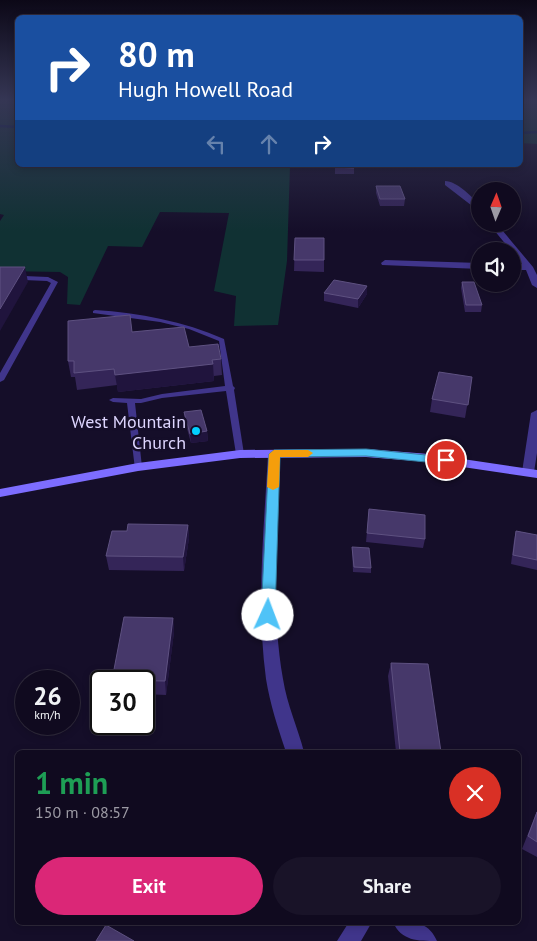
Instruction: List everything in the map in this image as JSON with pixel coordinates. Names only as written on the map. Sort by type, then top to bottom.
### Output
[{"type":"main road","points":[[0,493],[138,467],[240,454],[366,453],[429,458],[533,473]]},
{"type":"street","points":[[448,184],[471,199]]},
{"type":"street","points":[[500,232],[530,267],[537,285]]},
{"type":"street","points":[[385,263],[471,266]]},
{"type":"street","points":[[521,266],[530,267]]},
{"type":"street","points":[[533,473],[537,413]]},
{"type":"street","points":[[274,454],[268,615],[275,686],[294,750]]},
{"type":"street","points":[[348,941],[360,925]]},
{"type":"street","points":[[406,925],[426,941]]},
{"type":"lane","points":[[0,277],[48,279],[55,282],[0,380]]},
{"type":"lane","points":[[95,312],[143,315],[188,326],[222,340],[240,454]]},
{"type":"lane","points":[[113,400],[131,401],[230,388]]},
{"type":"lane","points":[[131,401],[138,467]]},
{"type":"green space","points":[[0,144],[15,144],[15,167],[290,167],[287,261],[278,325],[234,326],[236,296],[214,291],[229,213],[160,212],[142,247],[108,246],[80,305],[67,304],[68,277],[60,272],[0,271],[0,221],[4,215],[0,214]]},
{"type":"building","points":[[376,186],[400,186],[405,199],[380,199]]},
{"type":"building","points":[[295,238],[324,238],[324,260],[294,260]]},
{"type":"building","points":[[0,267],[25,267],[0,309]]},
{"type":"building","points":[[334,280],[367,286],[358,299],[324,293]]},
{"type":"building","points":[[462,282],[471,282],[471,292],[477,292],[482,305],[466,305]]},
{"type":"building","points":[[130,315],[132,332],[184,327],[189,347],[218,344],[221,359],[212,360],[213,364],[115,375],[114,369],[74,373],[74,361],[68,361],[68,321]]},
{"type":"building","points":[[439,372],[472,377],[468,405],[432,399]]},
{"type":"building","points":[[201,410],[207,431],[190,434],[184,412]]},
{"type":"building","points":[[369,509],[425,515],[425,539],[367,533]]},
{"type":"building","points":[[128,524],[188,525],[183,557],[106,556],[112,531],[127,531]]},
{"type":"building","points":[[516,531],[537,535],[537,560],[513,555]]},
{"type":"building","points":[[352,547],[369,548],[371,568],[354,567]]},
{"type":"building","points":[[124,617],[173,618],[165,681],[155,681],[155,670],[114,670]]},
{"type":"building","points":[[391,663],[428,664],[441,750],[400,750]]},
{"type":"building","points":[[537,812],[537,842],[528,836]]},
{"type":"building","points":[[106,925],[134,941],[96,941]]},
{"type":"slow traffic","points":[[273,487],[274,454],[308,453]]},
{"type":"place","name":"West Mountain Church","points":[[196,431]]},
{"type":"route","points":[[268,615],[274,454],[366,453],[446,460]]}]
